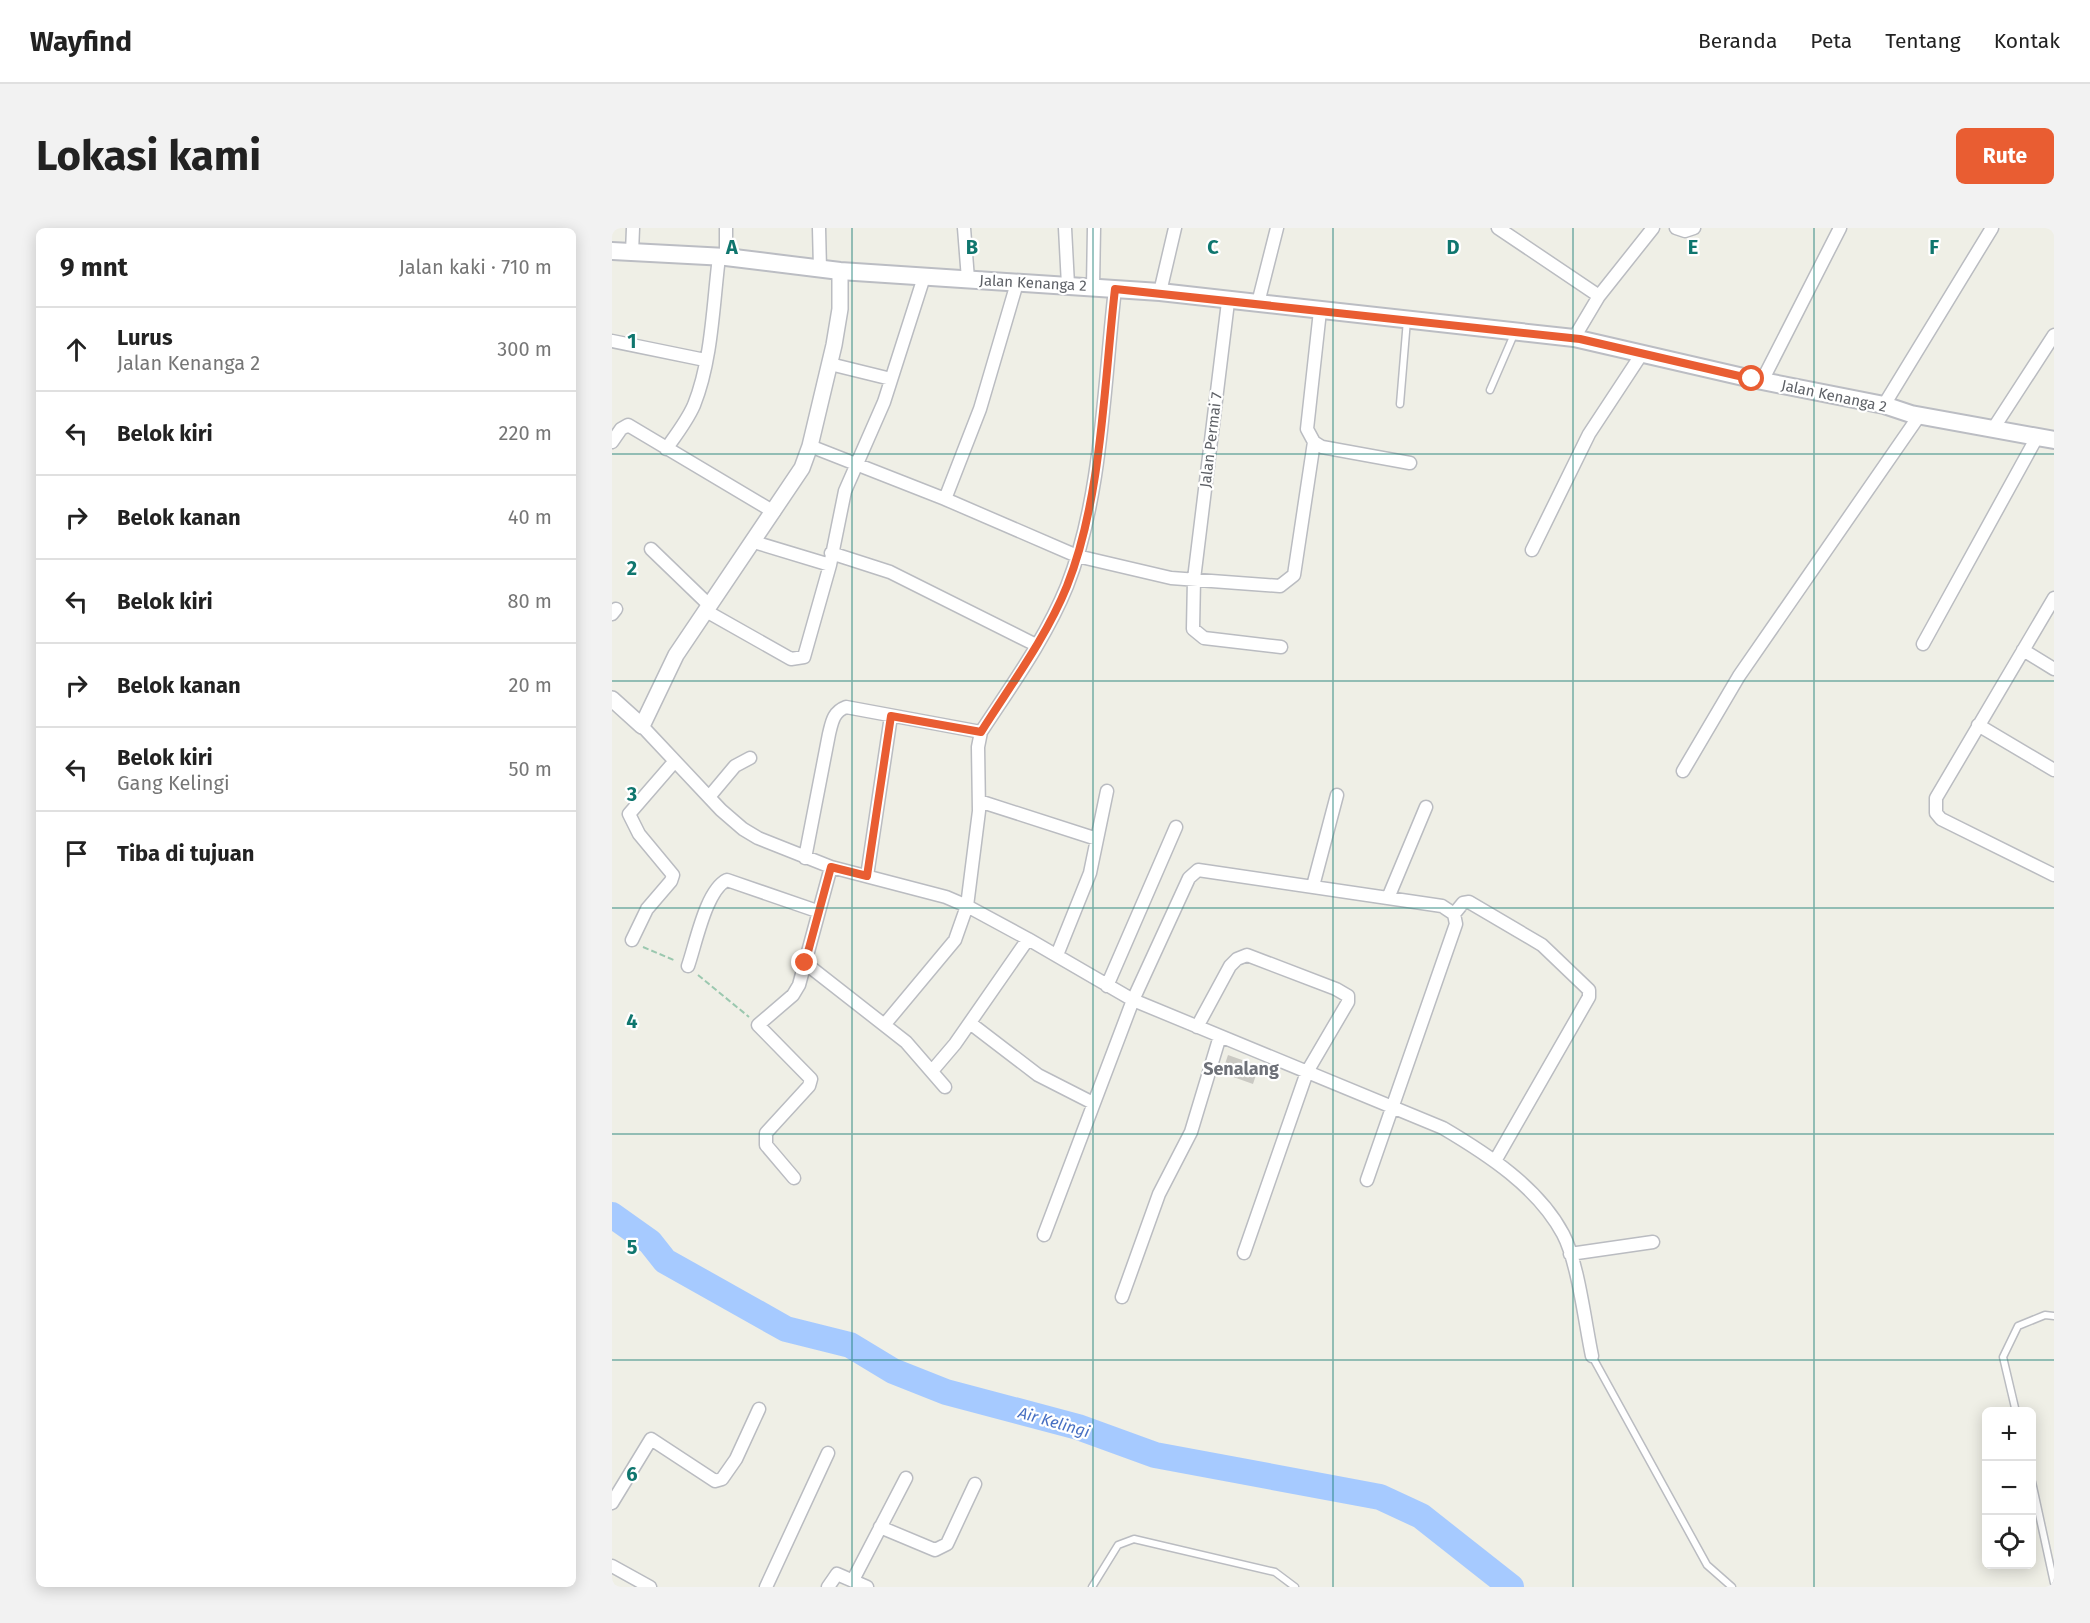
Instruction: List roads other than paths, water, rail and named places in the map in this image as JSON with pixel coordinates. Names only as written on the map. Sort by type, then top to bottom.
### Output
[{"type":"main road","name":"Jalan Kenanga 2","points":[[612,251],[723,257],[840,272],[1160,292],[1228,302],[1258,303],[1574,338],[1641,355],[1884,405],[1919,416],[2046,439]]},
{"type":"street","points":[[632,253],[633,228]]},
{"type":"street","points":[[666,449],[693,405],[705,360],[726,228]]},
{"type":"street","points":[[819,228],[820,269]]},
{"type":"street","points":[[964,228],[968,279]]},
{"type":"street","points":[[1065,228],[1068,285]]},
{"type":"street","points":[[1093,287],[1094,228]]},
{"type":"street","points":[[1160,292],[1175,228]]},
{"type":"street","points":[[1258,303],[1277,228]]},
{"type":"street","points":[[1498,228],[1599,296]]},
{"type":"street","points":[[1574,338],[1599,296],[1653,228]]},
{"type":"street","points":[[1676,228],[1685,231],[1694,228]]},
{"type":"street","points":[[1762,381],[1840,228]]},
{"type":"street","points":[[1884,405],[1992,228]]},
{"type":"street","points":[[642,726],[676,655],[793,485],[810,446],[830,363],[840,309],[840,272]]},
{"type":"street","points":[[651,549],[707,608],[791,659],[800,660],[807,648],[830,559],[840,509],[856,462],[891,380],[924,277]]},
{"type":"street","points":[[945,499],[980,409],[1017,283]]},
{"type":"street","points":[[885,1024],[955,940],[967,906],[979,801],[978,747],[981,732],[1036,645],[1066,588],[1077,556],[1093,487],[1115,289]]},
{"type":"street","name":"Jalan Permai 7","points":[[1228,302],[1194,579],[1193,629],[1204,638],[1281,648]]},
{"type":"street","points":[[1320,311],[1307,429],[1314,442],[1322,447],[1410,463]]},
{"type":"street","points":[[1993,429],[2054,335]]},
{"type":"street","points":[[612,341],[705,360]]},
{"type":"street","points":[[1532,550],[1589,434],[1641,355]]},
{"type":"street","points":[[830,363],[891,380]]},
{"type":"street","points":[[1683,771],[1738,676],[1919,416]]},
{"type":"street","points":[[612,442],[621,429],[628,425],[774,513]]},
{"type":"street","points":[[1923,644],[2046,439]]},
{"type":"street","points":[[810,446],[856,462],[1077,556],[1142,573],[1280,586],[1294,575],[1314,442]]},
{"type":"street","points":[[754,542],[890,572],[1036,645]]},
{"type":"street","points":[[2054,598],[1936,798],[1936,813],[1941,819],[2054,875]]},
{"type":"street","points":[[2023,650],[2054,669]]},
{"type":"street","points":[[612,699],[642,726],[674,762],[743,829],[831,867],[946,897],[967,906],[1029,939],[1133,1000],[1443,1128],[1495,1161],[1531,1193],[1553,1218],[1564,1235],[1592,1356]]},
{"type":"street","points":[[806,858],[835,714],[846,707],[981,732]]},
{"type":"street","points":[[867,876],[891,716]]},
{"type":"street","points":[[1978,725],[2054,770]]},
{"type":"street","points":[[709,797],[735,766],[750,758]]},
{"type":"street","points":[[632,940],[647,909],[671,882],[672,875],[639,834],[629,819],[629,814],[674,762]]},
{"type":"street","points":[[1057,955],[1088,880],[1107,791]]},
{"type":"street","points":[[1313,886],[1336,795]]},
{"type":"street","points":[[979,801],[1097,839]]},
{"type":"street","points":[[1388,898],[1426,807]]},
{"type":"street","points":[[1107,986],[1176,827]]},
{"type":"street","points":[[794,1178],[766,1145],[764,1138],[809,1086],[811,1079],[758,1025],[793,995],[799,985],[831,867]]},
{"type":"street","points":[[1044,1235],[1133,1000],[1193,873],[1204,870],[1442,906],[1454,914],[1456,924],[1390,1107],[1367,1180]]},
{"type":"street","points":[[688,966],[712,895],[718,884],[727,880],[818,911]]},
{"type":"street","points":[[1454,914],[1463,903],[1469,902],[1542,945],[1589,990],[1589,997],[1495,1161]]},
{"type":"street","points":[[932,1071],[970,1023],[1029,939]]},
{"type":"street","points":[[1197,1027],[1230,966],[1237,959],[1247,955],[1346,993],[1348,1002],[1307,1072],[1244,1253]]},
{"type":"street","points":[[805,963],[848,999],[885,1024],[945,1087]]},
{"type":"street","points":[[970,1023],[1038,1075],[1093,1103]]},
{"type":"street","points":[[1122,1297],[1159,1194],[1191,1132],[1220,1036]]},
{"type":"street","points":[[1570,1254],[1653,1242]]},
{"type":"street","points":[[612,1503],[651,1440],[715,1481],[722,1479],[736,1459],[759,1409]]},
{"type":"street","points":[[766,1587],[828,1453]]},
{"type":"street","points":[[853,1580],[906,1478]]},
{"type":"street","points":[[880,1527],[935,1550],[947,1544],[975,1484]]},
{"type":"street","points":[[612,1566],[650,1587]]},
{"type":"street","points":[[828,1587],[837,1574],[867,1587]]},
{"type":"lane","points":[[1400,405],[1407,319]]},
{"type":"lane","points":[[1490,390],[1515,332]]},
{"type":"lane","points":[[2015,1407],[2004,1357],[2018,1326],[2045,1315],[2054,1316]]},
{"type":"lane","points":[[1592,1356],[1707,1565],[1732,1587]]},
{"type":"lane","points":[[2036,1504],[2054,1583]]},
{"type":"lane","points":[[1092,1587],[1118,1545],[1134,1539],[1275,1572],[1295,1587]]},
{"type":"waterway","name":"Air Kelingi","points":[[612,1215],[650,1242],[665,1261],[786,1329],[850,1345],[893,1371],[946,1392],[1078,1427],[1155,1455],[1380,1497],[1421,1516],[1511,1587]]},
{"type":"district","name":"Senalang","points":[[1241,1069]]}]
